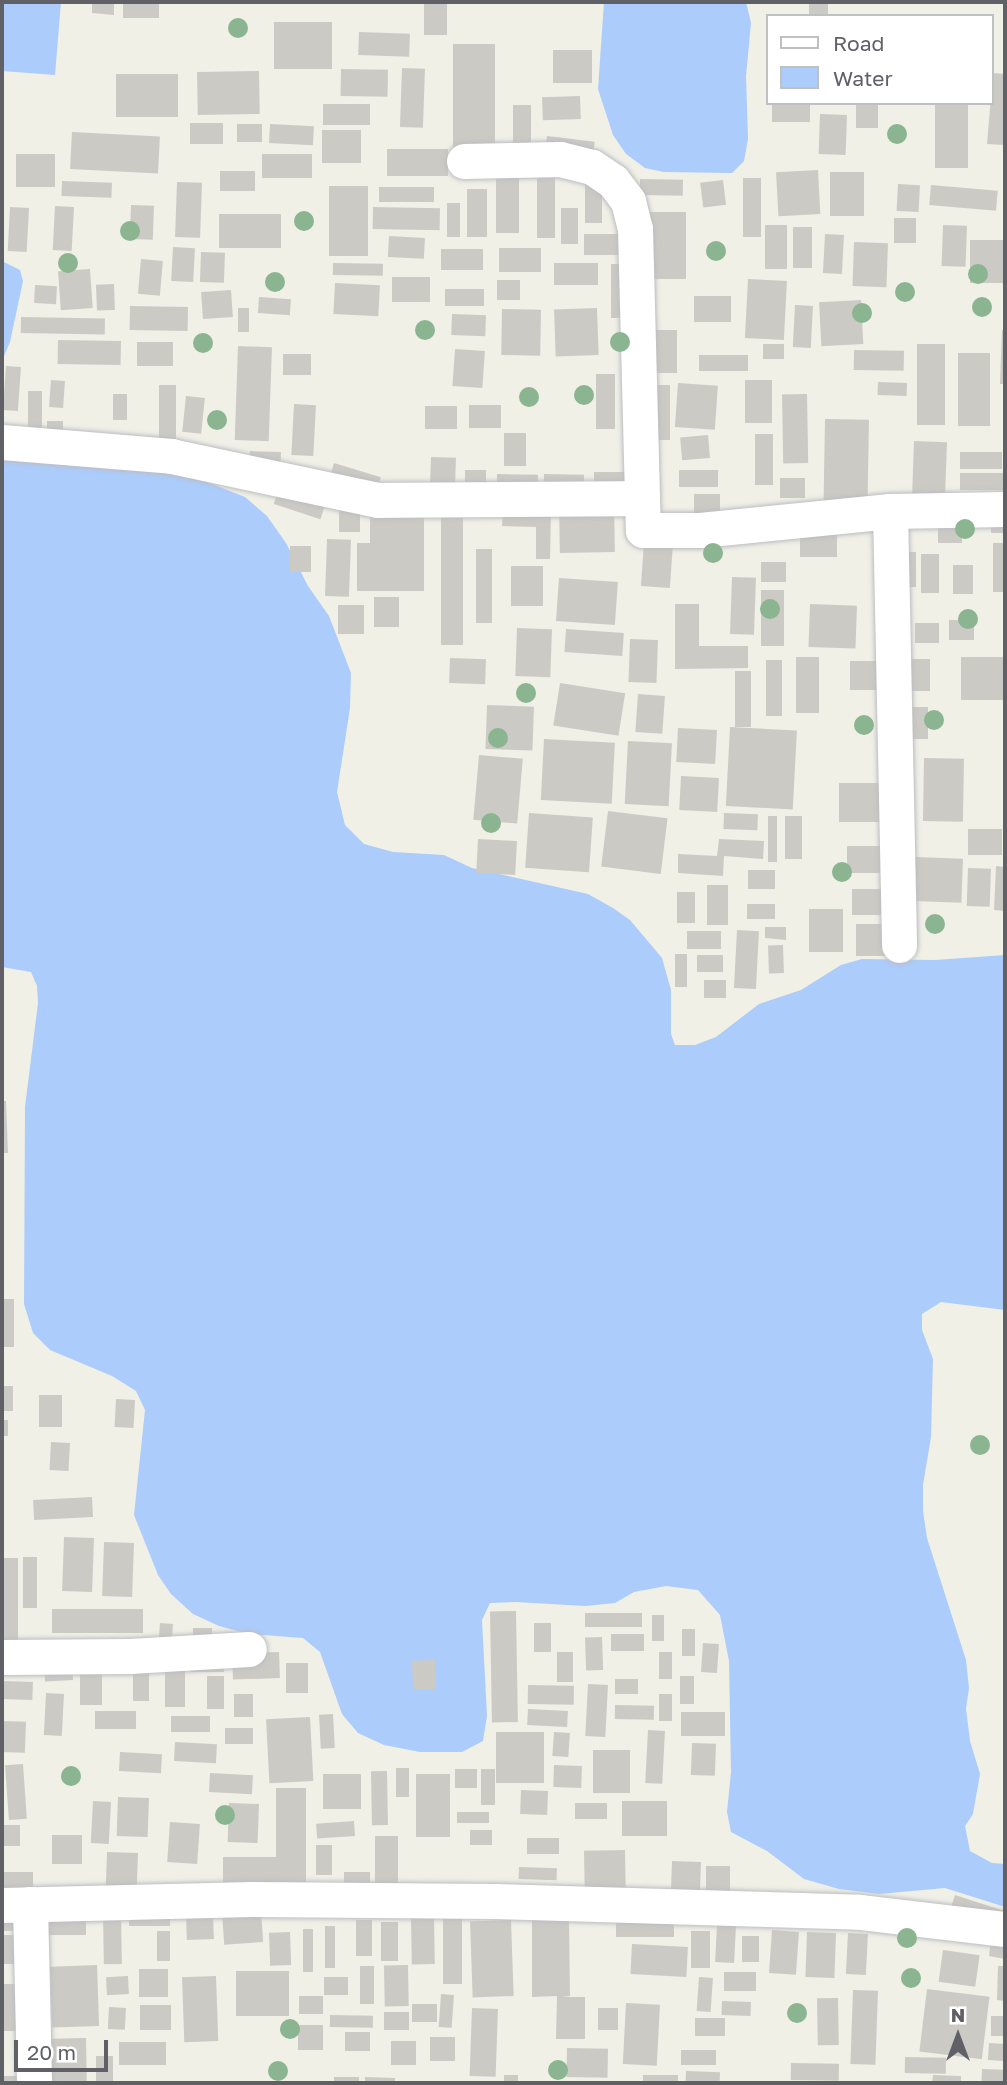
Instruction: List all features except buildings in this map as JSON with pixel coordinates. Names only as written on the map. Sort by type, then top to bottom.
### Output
[{"type":"street","points":[[464,161],[560,159],[592,167],[613,181],[628,201],[635,229],[643,530],[700,530],[890,511],[1005,509]]},
{"type":"street","points":[[2,442],[171,456],[378,500],[642,498]]},
{"type":"street","points":[[890,511],[899,945]]},
{"type":"street","points":[[2,1657],[130,1656],[250,1649]]},
{"type":"street","points":[[34,2083],[16,1904],[252,1899],[495,1901],[860,1912],[1005,1929]]},
{"type":"water","points":[[2,2],[61,2],[55,75],[2,71]]},
{"type":"water","points":[[604,2],[746,2],[751,23],[746,76],[748,139],[744,161],[732,173],[664,172],[645,168],[626,154],[613,135],[598,89]]},
{"type":"water","points":[[2,261],[20,270],[23,281],[10,342],[2,361]]},
{"type":"water","points":[[2,456],[182,472],[245,497],[267,516],[329,616],[351,673],[350,708],[337,792],[345,825],[364,844],[393,852],[444,855],[472,868],[588,894],[613,908],[630,920],[662,958],[671,990],[671,1034],[675,1045],[695,1045],[716,1037],[759,1004],[801,990],[841,965],[862,959],[935,960],[1005,955],[1005,1310],[941,1302],[922,1314],[922,1330],[933,1359],[931,1437],[923,1485],[923,1511],[927,1538],[966,1660],[969,1688],[966,1709],[970,1741],[980,1774],[973,1814],[965,1826],[970,1851],[992,1863],[1005,1864],[1005,1907],[945,1888],[879,1894],[839,1889],[804,1879],[767,1851],[731,1832],[727,1812],[731,1772],[729,1661],[720,1615],[698,1590],[666,1586],[634,1592],[615,1603],[585,1606],[490,1603],[482,1620],[487,1716],[483,1741],[462,1752],[420,1752],[384,1745],[358,1733],[342,1714],[320,1652],[303,1638],[249,1634],[219,1626],[193,1614],[171,1594],[158,1575],[134,1515],[145,1410],[136,1391],[112,1376],[50,1350],[33,1333],[24,1304],[25,1107],[38,1003],[37,986],[31,972],[2,967]]}]
